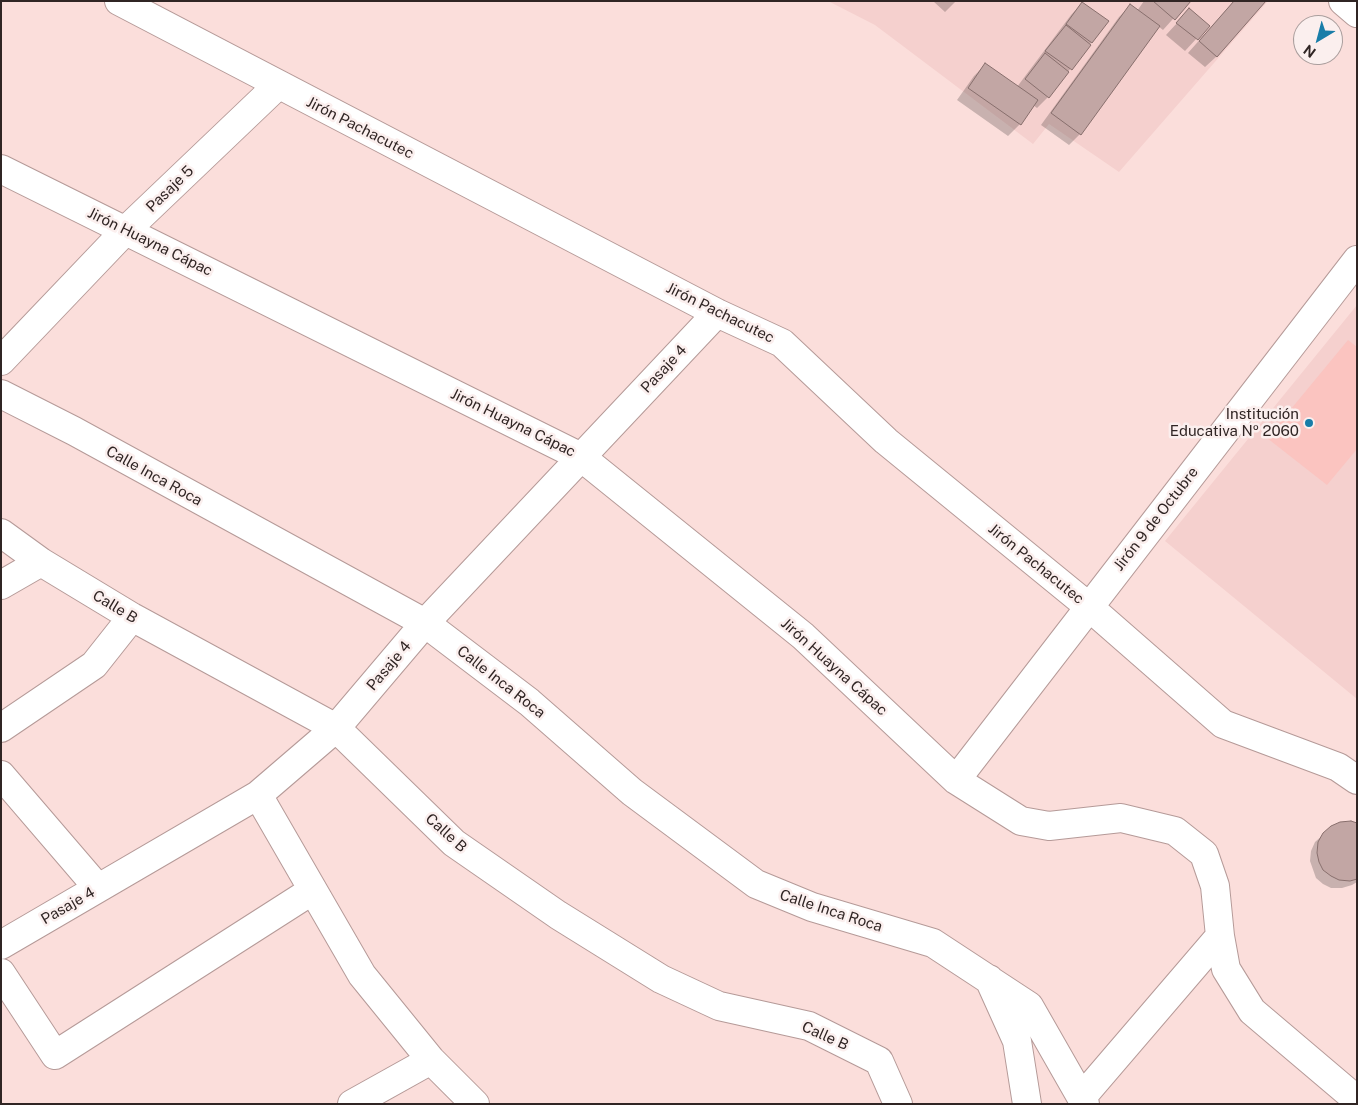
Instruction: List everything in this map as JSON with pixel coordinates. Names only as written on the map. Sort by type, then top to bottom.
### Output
[{"type":"street","name":"Jirón Pachacutec","points":[[119,1],[717,313],[782,343],[886,441],[1088,606],[1223,724],[1338,767],[1357,780]]},
{"type":"street","points":[[1343,1],[1357,13]]},
{"type":"street","name":"Pasaje 5","points":[[1,360],[126,230],[278,85]]},
{"type":"street","name":"Jirón Huayna Cápac","points":[[1,169],[582,457],[803,636],[956,780],[1021,821],[1049,826],[1121,818],[1175,832],[1204,854],[1215,886],[1220,936],[1226,969],[1252,1011],[1357,1100]]},
{"type":"street","name":"Jirón 9 de Octubre","points":[[956,780],[1088,606],[1357,260]]},
{"type":"street","name":"Pasaje 4","points":[[1,944],[258,795],[336,728],[425,623],[717,313]]},
{"type":"street","name":"Calle Inca Roca","points":[[1,394],[74,431],[425,623],[529,702],[632,792],[756,884],[812,907],[933,943],[989,979],[1029,1006],[1084,1100]]},
{"type":"street","name":"Calle B","points":[[1,533],[41,562],[132,617],[336,728],[454,843],[558,915],[661,979],[719,1006],[809,1026],[879,1062],[898,1104]]},
{"type":"street","points":[[1,586],[41,562]]},
{"type":"street","points":[[1,728],[94,666],[132,617]]},
{"type":"street","points":[[1,775],[98,888]]},
{"type":"street","points":[[258,795],[362,975],[431,1060],[475,1104]]},
{"type":"street","points":[[1,973],[55,1055],[312,890]]},
{"type":"street","points":[[1084,1100],[1220,936]]},
{"type":"street","points":[[989,979],[1017,1041],[1027,1104]]},
{"type":"street","points":[[352,1104],[431,1060]]},
{"type":"shaded area","points":[[828,1],[1268,1],[1119,172],[1049,124],[1033,144],[875,25]]},
{"type":"shaded area","name":"Institución Educativa Nº 2060","points":[[1357,305],[1357,699],[1165,541]]},
{"type":"shaded area","points":[[1348,340],[1357,347],[1357,449],[1327,485],[1267,438]]},
{"type":"building","points":[[1153,1],[1191,1],[1175,20]]},
{"type":"building","points":[[1234,1],[1266,1],[1217,57],[1199,41]]},
{"type":"building","points":[[1082,2],[1109,21],[1092,43],[1066,24]]},
{"type":"building","points":[[1130,4],[1160,26],[1081,135],[1051,113]]},
{"type":"building","points":[[1189,8],[1210,26],[1198,40],[1176,23]]},
{"type":"building","points":[[1066,25],[1091,45],[1072,70],[1045,51]]},
{"type":"building","points":[[1045,53],[1069,72],[1049,98],[1025,79]]},
{"type":"building","points":[[985,63],[1038,100],[1021,125],[968,88]]},
{"type":"building","points":[[1351,821],[1357,823],[1357,879],[1350,881],[1339,880],[1323,870],[1317,853],[1318,842],[1323,833],[1331,826],[1340,822]]},
{"type":"place","name":"Institución Educativa Nº 2060","points":[[1309,423]]}]
